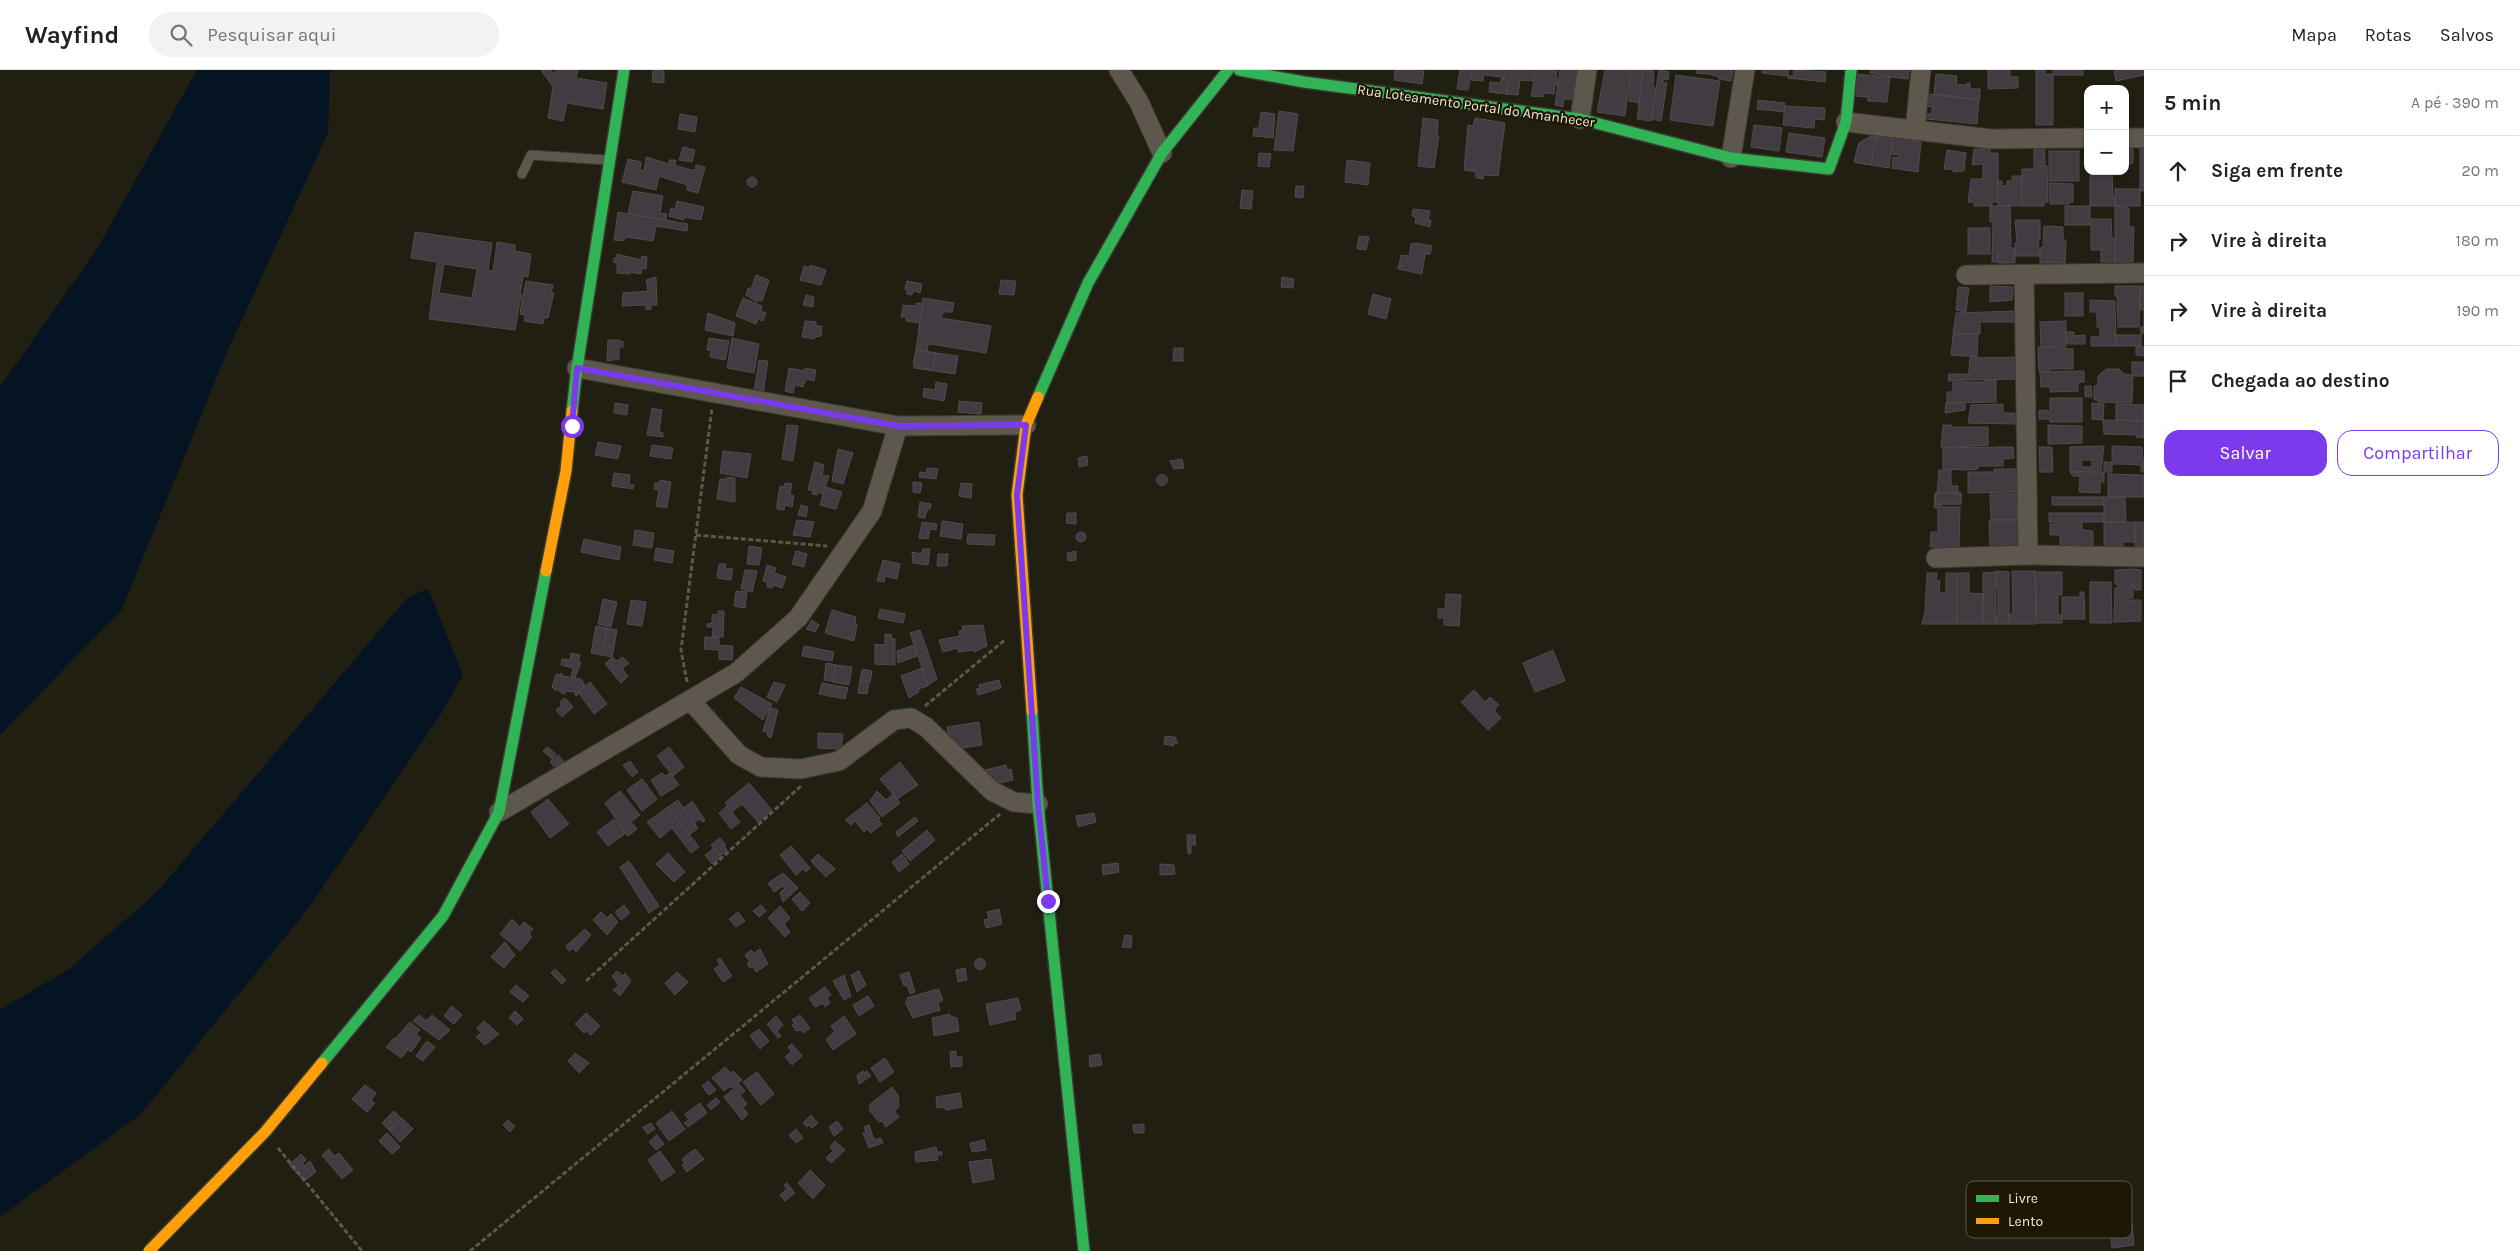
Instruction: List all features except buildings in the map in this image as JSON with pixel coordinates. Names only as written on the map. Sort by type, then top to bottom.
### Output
[{"type":"street","points":[[149,1251],[265,1132],[444,916],[499,812],[566,471],[577,368],[624,70]]},
{"type":"street","points":[[1119,70],[1139,102],[1162,153]]},
{"type":"street","points":[[1084,1251],[1038,804],[1017,495],[1026,425],[1088,283],[1162,153],[1228,70]]},
{"type":"street","name":"Rua Loteamento Portal do Amanhecer","points":[[1239,70],[1301,76],[1580,119],[1731,158],[1829,168],[1846,122]]},
{"type":"street","points":[[1580,119],[1587,70]]},
{"type":"street","points":[[1731,158],[1745,70]]},
{"type":"street","points":[[1851,70],[1846,122],[1991,139],[2084,138]]},
{"type":"street","points":[[1914,130],[1921,70]]},
{"type":"street","points":[[2129,138],[2144,138]]},
{"type":"street","points":[[1966,275],[2144,273]]},
{"type":"street","points":[[2024,274],[2028,555]]},
{"type":"street","points":[[577,368],[898,426],[1026,425]]},
{"type":"street","points":[[499,812],[736,673],[798,618],[872,511],[898,426]]},
{"type":"street","points":[[1936,558],[2028,555],[2144,557]]},
{"type":"street","points":[[690,700],[739,755],[761,767],[801,769],[839,760],[894,720],[910,718],[926,727],[992,791],[1014,802],[1038,804]]},
{"type":"lane","points":[[522,174],[530,155],[610,160]]},
{"type":"path","points":[[690,700],[681,650],[714,392]]},
{"type":"path","points":[[696,535],[846,548]]},
{"type":"path","points":[[910,718],[1025,623]]},
{"type":"path","points":[[586,981],[804,783]]},
{"type":"path","points":[[470,1251],[1014,802]]},
{"type":"path","points":[[265,1132],[362,1251]]},
{"type":"water","points":[[197,70],[330,70],[328,133],[227,352],[122,609],[0,735],[0,387],[97,249]]},
{"type":"water","points":[[428,589],[463,675],[439,717],[308,909],[141,1114],[0,1217],[0,1010],[69,969],[156,893],[408,597]]},
{"type":"traffic: fast","points":[[572,411],[577,368],[624,70]]},
{"type":"traffic: fast","points":[[1038,397],[1088,283],[1162,153],[1228,70]]},
{"type":"traffic: fast","points":[[1239,70],[1304,82],[1580,119],[1731,158],[1829,169],[1846,122],[1851,70]]},
{"type":"traffic: fast","points":[[322,1063],[443,916],[499,812],[546,571]]},
{"type":"traffic: fast","points":[[1032,711],[1038,804],[1084,1251]]},
{"type":"traffic: slow","points":[[1032,711],[1017,495],[1026,425],[1038,397]]},
{"type":"traffic: slow","points":[[546,571],[566,471],[572,411]]},
{"type":"traffic: slow","points":[[149,1251],[265,1132],[322,1063]]},
{"type":"route","points":[[572,426],[577,368],[898,426],[1026,425],[1017,495],[1038,804],[1048,901]]}]
